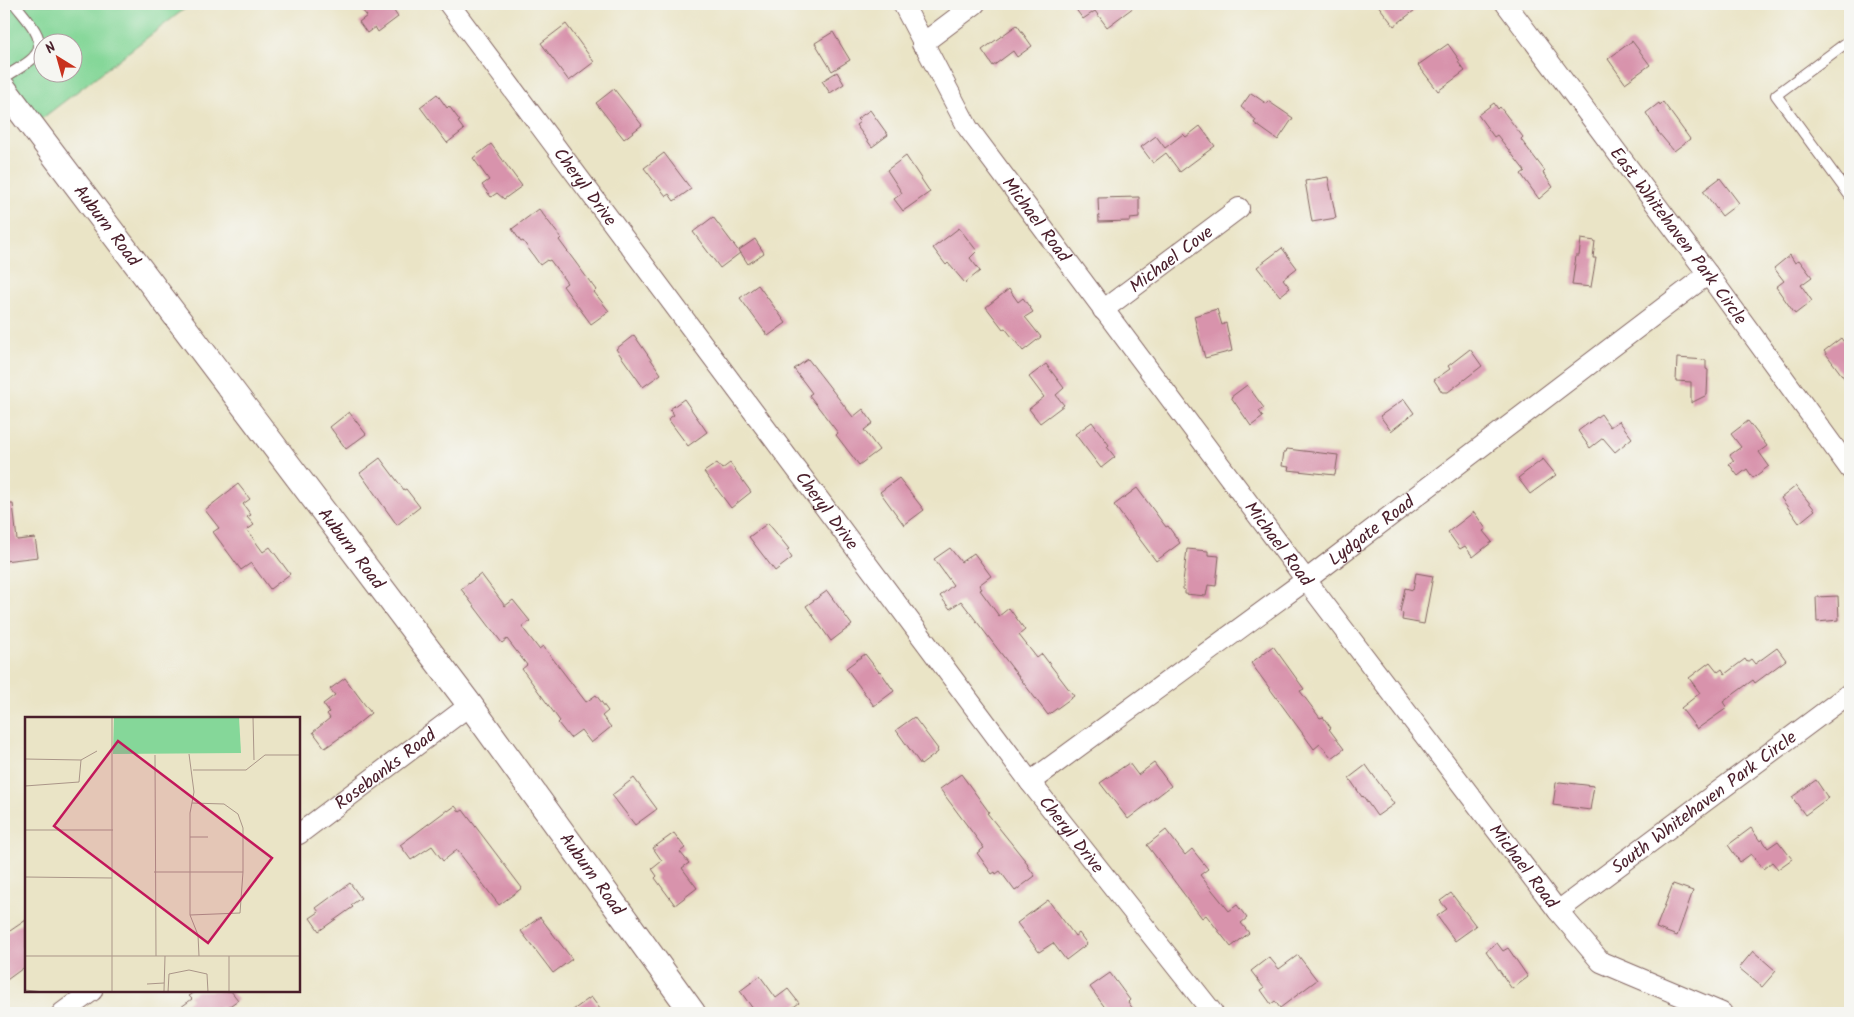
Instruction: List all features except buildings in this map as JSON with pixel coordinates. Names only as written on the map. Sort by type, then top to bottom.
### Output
[{"type":"street","name":"Cheryl Drive","points":[[449,4],[1030,782],[1213,1013]]},
{"type":"street","name":"Michael Road","points":[[903,4],[922,44],[968,128],[1306,580],[1558,911],[1601,962],[1722,1013]]},
{"type":"street","points":[[922,44],[975,4]]},
{"type":"street","name":"East Whitehaven Park Circle","points":[[1506,4],[1708,274],[1850,469]]},
{"type":"street","name":"Auburn Road","points":[[4,89],[470,705],[694,1013]]},
{"type":"street","name":"Michael Cove","points":[[1103,310],[1239,208]]},
{"type":"street","name":"Lydgate Road","points":[[1030,782],[1306,580],[1708,274]]},
{"type":"street","name":"South Whitehaven Park Circle","points":[[1558,911],[1850,693]]},
{"type":"street","name":"Rosebanks Road","points":[[300,833],[470,705]]},
{"type":"street","points":[[62,1013],[91,992]]},
{"type":"lane","points":[[4,78],[35,57],[40,46],[39,37],[14,4]]},
{"type":"lane","points":[[1850,40],[1776,95],[1850,196]]},
{"type":"green space","points":[[4,4],[191,4],[40,120],[4,70]]}]
